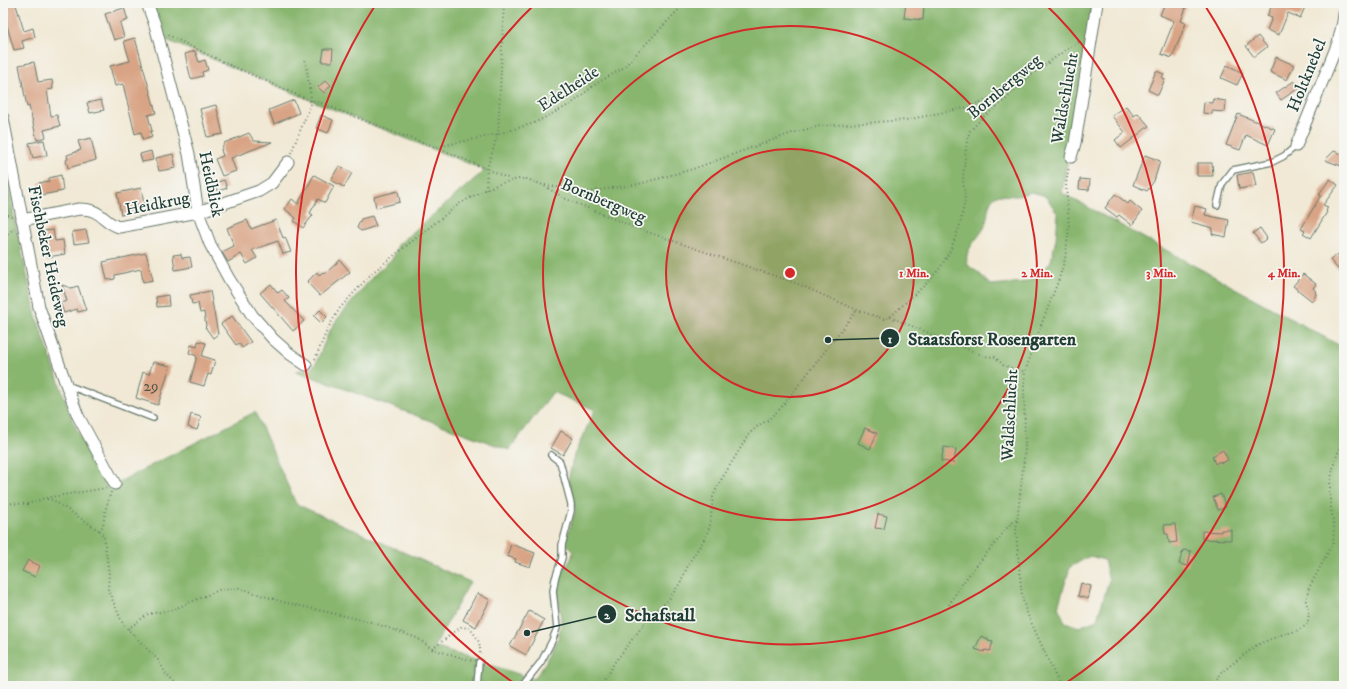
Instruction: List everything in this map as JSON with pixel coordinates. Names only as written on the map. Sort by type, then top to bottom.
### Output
[{"type":"street","name":"Heidblick","points":[[147,3],[155,25],[189,154],[198,212],[210,244],[252,315],[273,339],[290,354],[306,364]]},
{"type":"street","name":"Waldschlucht","points":[[1071,157],[1075,143],[1097,3]]},
{"type":"street","name":"Holtknebel","points":[[1296,146],[1338,43],[1344,14]]},
{"type":"street","name":"Fischbeker Heideweg","points":[[3,118],[39,307],[78,416],[115,484]]},
{"type":"street","name":"Heidkrug","points":[[22,220],[86,209],[97,212],[115,226],[119,227],[198,212],[259,191],[272,183],[288,162]]},
{"type":"lane","points":[[1217,205],[1222,184],[1233,170],[1272,162],[1284,156],[1296,146]]},
{"type":"lane","points":[[66,384],[153,418]]},
{"type":"lane","points":[[522,686],[540,662],[557,628],[553,591],[555,579],[562,558],[562,545],[571,511],[571,504],[560,462],[551,455]]},
{"type":"lane","points":[[477,686],[479,662]]},
{"type":"path","points":[[486,189],[487,168],[498,134],[504,3]]},
{"type":"path","name":"Edelheide","points":[[436,147],[498,134],[534,123],[571,104],[597,83],[624,68],[685,3]]},
{"type":"path","name":"Bornbergweg","points":[[155,25],[171,38],[311,101],[436,147],[487,168],[511,180],[527,179],[543,185],[564,198],[636,228],[798,284],[856,310],[884,319],[890,318],[984,356],[995,357],[1003,365],[1026,372]]},
{"type":"path","name":"Bornbergweg","points":[[890,318],[929,281],[940,268],[950,251],[960,225],[965,200],[963,177],[967,140],[970,131],[978,121],[1005,100],[1023,82],[1067,49],[1092,34]]},
{"type":"path","points":[[288,162],[311,101],[305,58]]},
{"type":"path","points":[[543,185],[586,192],[639,184],[693,169],[792,134],[820,126],[906,120],[969,107],[1023,82]]},
{"type":"path","name":"Waldschlucht","points":[[1060,686],[1026,611],[1022,596],[1016,532],[1025,449],[1024,385],[1026,372],[1040,328],[1065,259],[1069,227],[1067,177],[1071,157]]},
{"type":"path","points":[[306,364],[313,362],[328,328],[340,308],[372,272],[459,204],[486,189],[511,180]]},
{"type":"path","points":[[600,686],[615,662],[646,620],[670,598],[680,584],[690,561],[705,538],[710,526],[713,496],[718,485],[749,434],[758,425],[768,420],[780,409],[856,310]]},
{"type":"path","points":[[1211,686],[1222,672],[1257,645],[1281,635],[1296,631],[1305,626],[1308,622],[1309,613],[1306,601],[1309,588],[1333,543],[1334,527],[1330,502],[1330,484],[1334,464],[1344,435]]},
{"type":"path","points":[[3,503],[28,504],[45,498],[111,487],[103,525],[100,531]]},
{"type":"path","points":[[45,498],[53,500],[100,531],[104,537],[109,574],[108,590],[122,624],[160,661],[166,674],[177,686]]},
{"type":"path","points":[[949,605],[957,591],[978,563],[1017,520]]},
{"type":"path","points":[[128,629],[148,614],[172,610],[219,590],[239,588],[283,602],[371,622],[417,638],[432,649],[479,662],[481,650],[479,641],[469,628],[461,628],[432,649]]},
{"type":"green space","points":[[149,3],[1092,3],[1062,193],[1344,348],[1344,686],[3,686],[3,151],[14,217],[36,316],[73,422],[108,489],[255,412],[296,504],[470,582],[434,647],[534,679],[552,652],[560,630],[561,617],[558,582],[561,573],[571,560],[573,552],[566,545],[565,541],[575,512],[574,498],[568,480],[574,455],[595,410],[553,392],[509,450],[296,371],[311,369],[316,363],[329,332],[336,321],[374,275],[393,258],[398,245],[485,170],[164,39]],"holes":[[[1031,192],[1043,195],[1047,198],[1058,214],[1056,239],[1051,261],[1041,274],[1026,282],[991,285],[969,266],[967,262],[968,252],[985,226],[989,204],[993,197],[997,195],[1017,196]],[[1090,556],[1104,560],[1109,580],[1097,620],[1079,627],[1065,622],[1058,607],[1070,567]]]},
{"type":"building","points":[[13,3],[16,5],[24,31],[33,28],[35,37],[22,41],[24,48],[14,50],[3,12],[3,5]]},
{"type":"building","points":[[906,3],[918,3],[918,5],[924,6],[923,20],[904,18]]},
{"type":"building","points":[[1165,3],[1172,3],[1186,8],[1181,21],[1186,23],[1172,58],[1161,54],[1174,21],[1160,15]]},
{"type":"building","points":[[1273,3],[1307,3],[1300,18],[1288,13],[1279,35],[1267,30],[1272,18],[1267,16]]},
{"type":"building","points":[[124,8],[128,20],[120,23],[124,37],[114,40],[105,14]]},
{"type":"building","points":[[1258,36],[1267,47],[1254,57],[1246,46]]},
{"type":"building","points":[[135,38],[156,113],[148,115],[152,137],[143,140],[141,132],[135,134],[123,84],[115,86],[110,66],[130,61],[124,41]]},
{"type":"building","points":[[324,49],[333,49],[332,62],[322,62]]},
{"type":"building","points":[[195,51],[199,62],[205,60],[208,70],[202,72],[203,76],[191,79],[185,54]]},
{"type":"building","points":[[1276,57],[1294,65],[1287,80],[1270,72]]},
{"type":"building","points":[[34,62],[38,82],[52,80],[53,89],[47,90],[51,116],[57,115],[60,126],[44,130],[46,137],[37,140],[29,106],[27,107],[19,65]]},
{"type":"building","points":[[1227,65],[1243,73],[1237,85],[1221,78]]},
{"type":"building","points":[[1156,71],[1164,74],[1162,78],[1165,79],[1158,95],[1148,90]]},
{"type":"building","points":[[326,80],[331,85],[324,93],[318,87]]},
{"type":"building","points":[[1294,81],[1299,88],[1281,100],[1276,93]]},
{"type":"building","points":[[1213,99],[1226,101],[1225,112],[1212,111],[1212,114],[1203,113],[1204,102],[1212,103]]},
{"type":"building","points":[[101,100],[104,110],[90,113],[87,103]]},
{"type":"building","points":[[294,100],[299,113],[274,124],[269,110]]},
{"type":"building","points":[[216,105],[223,134],[207,137],[200,109]]},
{"type":"building","points":[[1126,106],[1134,116],[1138,113],[1149,126],[1121,148],[1115,140],[1125,132],[1112,116]]},
{"type":"building","points":[[1238,114],[1275,129],[1268,145],[1246,135],[1240,150],[1226,145]]},
{"type":"building","points":[[321,115],[333,120],[328,133],[316,128]]},
{"type":"building","points":[[249,133],[254,141],[272,142],[231,158],[236,171],[222,176],[215,159],[223,156],[221,150],[224,143]]},
{"type":"building","points":[[91,138],[96,160],[68,168],[66,160],[68,159],[67,155],[81,150],[78,141]]},
{"type":"building","points":[[44,140],[47,155],[33,158],[29,143]]},
{"type":"building","points":[[151,151],[153,160],[142,162],[140,154]]},
{"type":"building","points":[[1334,151],[1344,155],[1344,167],[1325,160]]},
{"type":"building","points":[[173,154],[176,168],[159,171],[156,158]]},
{"type":"building","points":[[1145,155],[1160,161],[1154,181],[1147,191],[1133,185]]},
{"type":"building","points":[[1197,163],[1212,163],[1213,176],[1197,176]]},
{"type":"building","points":[[339,166],[352,173],[344,187],[331,180]]},
{"type":"building","points":[[1253,172],[1256,186],[1239,189],[1237,175]]},
{"type":"building","points":[[61,175],[63,191],[41,195],[39,183],[49,181],[49,178]]},
{"type":"building","points":[[314,175],[334,186],[325,203],[318,199],[310,213],[313,215],[303,228],[294,221],[296,218],[285,209],[292,199],[298,204]]},
{"type":"building","points":[[1080,179],[1090,180],[1089,190],[1079,189]]},
{"type":"building","points":[[1330,179],[1338,185],[1323,205],[1328,207],[1327,212],[1311,238],[1303,233],[1305,231],[1301,229],[1321,195],[1319,194]]},
{"type":"building","points":[[224,180],[227,188],[218,191],[215,183]]},
{"type":"building","points":[[141,188],[144,204],[133,206],[134,212],[121,215],[117,193]]},
{"type":"building","points":[[398,191],[400,202],[376,208],[374,197]]},
{"type":"building","points":[[1115,194],[1128,204],[1130,201],[1142,211],[1132,225],[1119,215],[1117,217],[1105,208]]},
{"type":"building","points":[[1195,206],[1207,209],[1205,215],[1229,220],[1226,237],[1212,234],[1213,228],[1191,222]]},
{"type":"building","points":[[372,216],[376,226],[361,231],[357,228],[361,219]]},
{"type":"building","points":[[247,220],[251,229],[276,220],[283,238],[285,237],[291,252],[283,254],[278,241],[252,250],[257,258],[247,264],[241,254],[228,262],[222,252],[234,246],[227,228]]},
{"type":"building","points":[[1260,228],[1267,238],[1261,243],[1253,233]]},
{"type":"building","points":[[53,230],[55,241],[63,240],[65,254],[48,257],[44,231]]},
{"type":"building","points":[[86,230],[89,242],[74,244],[72,232]]},
{"type":"building","points":[[1344,250],[1344,264],[1338,269],[1330,260]]},
{"type":"building","points":[[146,253],[153,280],[143,282],[141,269],[115,275],[115,279],[107,280],[103,262]]},
{"type":"building","points":[[181,254],[182,258],[190,257],[192,267],[175,270],[173,255]]},
{"type":"building","points":[[340,260],[350,272],[320,296],[307,282],[317,272],[319,275],[323,272],[324,274],[327,272]]},
{"type":"building","points":[[1303,274],[1316,284],[1313,288],[1316,295],[1312,301],[1293,286]]},
{"type":"building","points":[[271,284],[278,293],[282,290],[289,298],[285,301],[304,321],[293,331],[260,293]]},
{"type":"building","points":[[62,285],[71,288],[78,286],[86,310],[78,312],[77,309],[64,313],[60,303],[67,301]]},
{"type":"building","points":[[210,291],[218,334],[213,338],[205,327],[204,312],[200,313],[198,303],[192,304],[190,295]]},
{"type":"building","points":[[168,295],[169,306],[157,307],[156,297]]},
{"type":"building","points":[[320,310],[327,317],[321,323],[314,316]]},
{"type":"building","points":[[232,316],[251,342],[242,348],[239,343],[236,345],[221,324]]},
{"type":"building","points":[[198,341],[206,343],[202,356],[215,360],[211,375],[208,374],[204,386],[190,382],[197,356],[189,353],[191,345],[197,347]]},
{"type":"building","points":[[153,362],[170,366],[158,405],[136,398],[143,372],[149,374]]},
{"type":"building","points":[[191,414],[201,417],[197,430],[188,427]]},
{"type":"building","points":[[865,428],[877,433],[870,449],[858,443]]},
{"type":"building","points":[[561,431],[573,438],[563,455],[551,448]]},
{"type":"building","points":[[944,447],[956,449],[954,463],[941,461]]},
{"type":"building","points":[[1223,450],[1228,460],[1221,463],[1220,461],[1215,464],[1212,456]]},
{"type":"building","points":[[1221,494],[1226,507],[1218,510],[1213,497]]},
{"type":"building","points":[[878,514],[887,516],[884,529],[875,528]]},
{"type":"building","points":[[1175,524],[1177,542],[1169,543],[1168,534],[1165,534],[1164,525]]},
{"type":"building","points":[[1221,530],[1231,530],[1231,540],[1202,539],[1202,531],[1221,532]]},
{"type":"building","points":[[511,544],[535,553],[530,567],[515,562],[516,559],[507,556]]},
{"type":"building","points":[[1183,550],[1191,551],[1188,566],[1179,564]]},
{"type":"building","points":[[28,560],[40,566],[35,577],[22,571]]},
{"type":"building","points":[[1081,583],[1091,586],[1088,599],[1078,596]]},
{"type":"building","points":[[477,593],[490,600],[476,627],[463,620]]},
{"type":"building","points":[[529,611],[544,620],[526,655],[510,646]]},
{"type":"building","points":[[981,636],[988,639],[988,641],[993,642],[990,651],[985,650],[984,652],[975,649]]},
{"type":"place","name":"Staatsforst Rosengarten","points":[[828,340]]},
{"type":"place","name":"Schafstall","points":[[527,633]]}]
